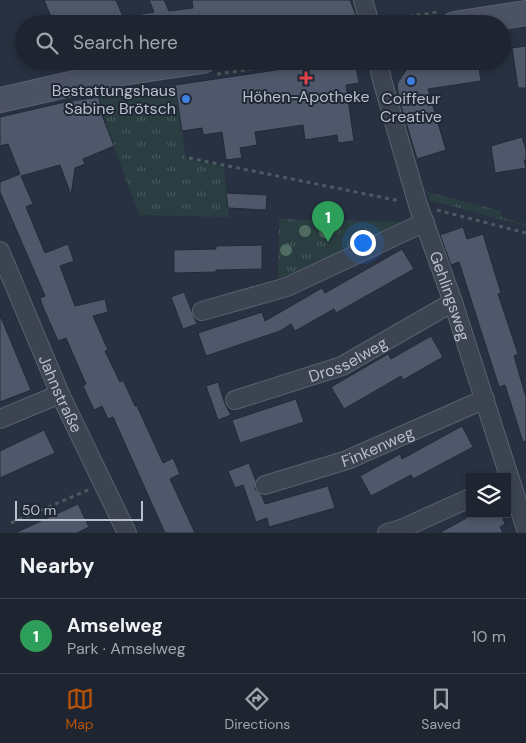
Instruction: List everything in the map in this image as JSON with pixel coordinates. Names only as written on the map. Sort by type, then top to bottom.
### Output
[{"type":"main road","points":[[511,15],[526,13]]},
{"type":"main road","points":[[0,100],[110,75],[143,70]]},
{"type":"street","points":[[363,0],[367,15]]},
{"type":"street","name":"Gehlingsweg","points":[[380,70],[418,205],[453,302],[507,473]]},
{"type":"street","points":[[202,311],[287,287],[425,222]]},
{"type":"street","name":"Jahnstraße","points":[[0,251],[60,394],[127,533]]},
{"type":"street","name":"Drosselweg","points":[[235,400],[342,366],[453,302]]},
{"type":"street","points":[[0,419],[60,394]]},
{"type":"street","name":"Finkenweg","points":[[265,485],[347,460],[485,399]]},
{"type":"street","name":"Gehlingsweg","points":[[511,486],[526,529]]},
{"type":"street","points":[[387,533],[401,529],[466,500]]},
{"type":"path","points":[[189,158],[418,205],[526,234]]},
{"type":"path","points":[[11,523],[103,483]]},
{"type":"green space","points":[[175,85],[186,159],[224,167],[229,217],[139,215],[105,122],[99,96]]},
{"type":"green space","points":[[427,192],[501,211],[502,218],[526,224],[526,226],[429,200]]},
{"type":"green space","points":[[279,219],[405,222],[396,230],[278,285]]},
{"type":"building","points":[[44,0],[116,0],[122,15],[50,15]]},
{"type":"building","points":[[149,0],[164,0],[169,11],[193,8],[192,0],[350,0],[356,15],[136,15],[154,12]]},
{"type":"building","points":[[526,46],[526,88],[518,88],[512,48]]},
{"type":"building","points":[[276,70],[357,70],[359,83],[346,85],[354,141],[338,143],[337,135],[305,140],[303,125],[255,132],[257,145],[240,148],[242,158],[226,160],[222,132],[203,135],[202,128],[182,131],[175,85]]},
{"type":"building","points":[[406,70],[479,70],[481,81],[428,89],[446,150],[417,159],[399,99],[397,84]]},
{"type":"building","points":[[99,97],[102,115],[114,146],[83,159],[85,164],[75,168],[71,195],[60,165],[21,176],[33,204],[26,207],[45,253],[68,244],[74,261],[60,266],[75,306],[105,299],[108,312],[93,316],[108,350],[105,351],[120,382],[123,380],[135,406],[137,406],[163,463],[173,458],[180,474],[170,479],[195,533],[165,533],[113,417],[108,419],[102,406],[94,410],[83,386],[86,384],[66,338],[58,341],[43,307],[40,298],[45,296],[0,192],[0,182],[20,174],[8,144],[0,146],[0,117],[65,102]]},
{"type":"building","points":[[522,137],[526,150],[526,160],[524,160],[526,168],[495,173],[491,146]]},
{"type":"building","points":[[226,193],[267,195],[266,210],[228,208]]},
{"type":"building","points":[[463,227],[467,239],[483,234],[501,293],[498,294],[518,354],[514,356],[526,397],[526,441],[523,442],[505,385],[499,387],[459,262],[451,265],[440,235]]},
{"type":"building","points":[[262,245],[262,269],[174,273],[174,250],[216,249],[216,246]]},
{"type":"building","points":[[402,249],[414,269],[336,313],[334,309],[295,331],[291,324],[280,331],[206,356],[198,333],[262,312],[265,321],[322,288],[325,293]]},
{"type":"building","points":[[184,292],[197,324],[183,329],[171,297]]},
{"type":"building","points":[[0,315],[31,390],[0,402]]},
{"type":"building","points":[[431,336],[443,357],[403,380],[401,376],[344,409],[331,387],[388,354],[391,359]]},
{"type":"building","points":[[218,382],[225,404],[231,415],[218,420],[206,386]]},
{"type":"building","points":[[296,399],[304,422],[240,443],[232,420]]},
{"type":"building","points":[[462,426],[473,447],[413,479],[411,475],[371,496],[360,476],[400,454],[402,459]]},
{"type":"building","points":[[44,430],[55,453],[0,478],[0,451]]},
{"type":"building","points":[[249,463],[256,481],[255,489],[261,494],[265,504],[328,486],[335,508],[269,527],[267,518],[256,522],[243,485],[235,488],[228,471]]},
{"type":"building","points":[[78,504],[89,527],[77,533],[15,533]]},
{"type":"building","points":[[467,518],[503,518],[505,524],[500,527],[503,533],[439,533]]},
{"type":"place","name":"Höhen-Apotheke","points":[[306,78]]},
{"type":"place","name":"Coiffeur Creative","points":[[411,81]]},
{"type":"place","name":"Bestattungshaus Sabine Brötsch","points":[[186,99]]},
{"type":"place","name":"Amselweg","points":[[328,242]]}]
